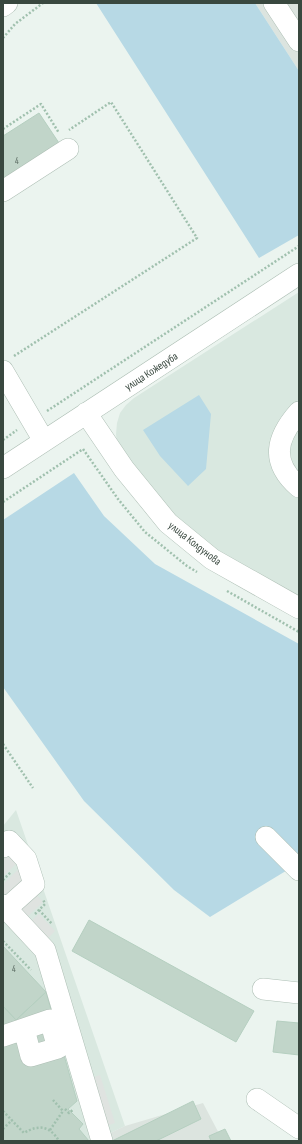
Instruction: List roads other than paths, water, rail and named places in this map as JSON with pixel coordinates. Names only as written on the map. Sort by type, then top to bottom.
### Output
[{"type":"street","points":[[3,6],[7,3]]},
{"type":"street","points":[[274,3],[299,41]]},
{"type":"street","points":[[3,192],[64,142]]},
{"type":"street","name":"улица Кожедуба","points":[[3,468],[299,274]]},
{"type":"street","points":[[6,365],[31,421],[44,441]]},
{"type":"street","points":[[299,412],[285,431],[280,442],[279,454],[281,465],[285,473],[299,487]]},
{"type":"street","name":"улица Колдунова","points":[[86,413],[124,469],[168,523],[212,559],[299,608]]},
{"type":"street","points":[[266,837],[299,870]]},
{"type":"street","points":[[3,847],[9,841],[26,859],[34,884],[5,907],[44,950],[102,1141]]},
{"type":"street","points":[[263,989],[299,993]]},
{"type":"street","points":[[3,1036],[24,1029]]},
{"type":"street","points":[[257,1099],[299,1128]]}]
